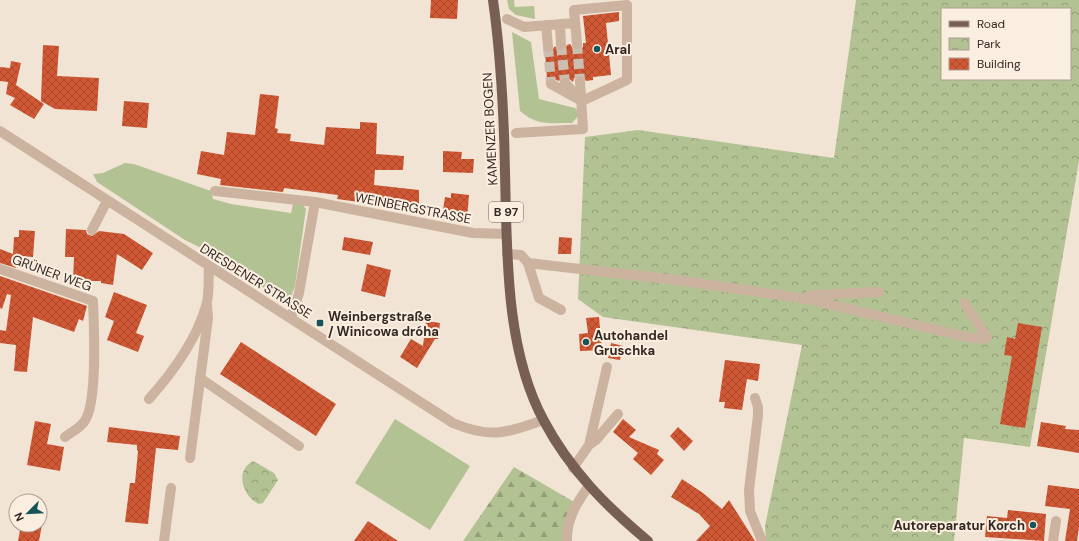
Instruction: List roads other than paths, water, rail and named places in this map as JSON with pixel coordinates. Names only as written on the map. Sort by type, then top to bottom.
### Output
[{"type":"main road","name":"KAMENZER BOGEN","points":[[493,0],[499,52],[504,133],[507,254],[516,333],[533,397],[543,420]]},
{"type":"main road","name":"B 97","points":[[543,420],[574,468],[602,501],[648,541]]},
{"type":"street","points":[[577,44],[574,10],[626,5],[626,80],[582,101]]},
{"type":"street","points":[[507,19],[524,27],[575,23]]},
{"type":"street","points":[[560,24],[562,45]]},
{"type":"street","points":[[546,25],[548,46]]},
{"type":"street","points":[[516,133],[583,129],[580,81]]},
{"type":"street","points":[[565,83],[582,101]]},
{"type":"street","points":[[551,84],[582,101]]},
{"type":"street","name":"DRESDENER STRASSE","points":[[0,131],[291,318],[437,414],[470,430],[489,434],[508,432],[543,420]]},
{"type":"street","name":"WEINBERGSTRASSE","points":[[215,191],[314,202],[473,233],[506,234]]},
{"type":"street","points":[[92,230],[107,201]]},
{"type":"street","points":[[291,318],[299,292],[314,202]]},
{"type":"street","points":[[507,254],[521,255],[528,263],[539,298],[561,310]]},
{"type":"street","points":[[528,263],[676,280],[807,299],[970,338],[985,339],[988,337],[964,303]]},
{"type":"street","points":[[190,458],[208,318],[207,305],[209,266]]},
{"type":"street","name":"GRÜNER WEG","points":[[0,269],[93,301],[95,354],[90,406],[84,422],[64,438]]},
{"type":"street","points":[[807,299],[808,296],[815,294],[879,292]]},
{"type":"street","points":[[149,399],[172,373],[196,332],[207,305]]},
{"type":"street","points":[[574,468],[588,445],[607,367]]},
{"type":"street","points":[[200,378],[299,446]]},
{"type":"street","points":[[754,398],[758,407],[758,415],[749,490],[750,511],[762,541]]},
{"type":"street","points":[[588,445],[596,440],[618,414]]},
{"type":"street","points":[[567,541],[571,518],[576,503],[589,486]]},
{"type":"street","points":[[164,541],[172,488]]},
{"type":"street","points":[[1054,541],[1056,521]]},
{"type":"tunnel","points":[[577,44],[580,81]]},
{"type":"tunnel","points":[[561,45],[565,83]]},
{"type":"tunnel","points":[[548,47],[551,84]]},
{"type":"place","name":"Aral","points":[[597,49]]},
{"type":"place","name":"Weinbergstraße / Winicowa dróha","points":[[320,323]]},
{"type":"place","name":"Autohandel Gruschka","points":[[586,342]]},
{"type":"place","name":"Autoreparatur Korch","points":[[1033,525]]}]
